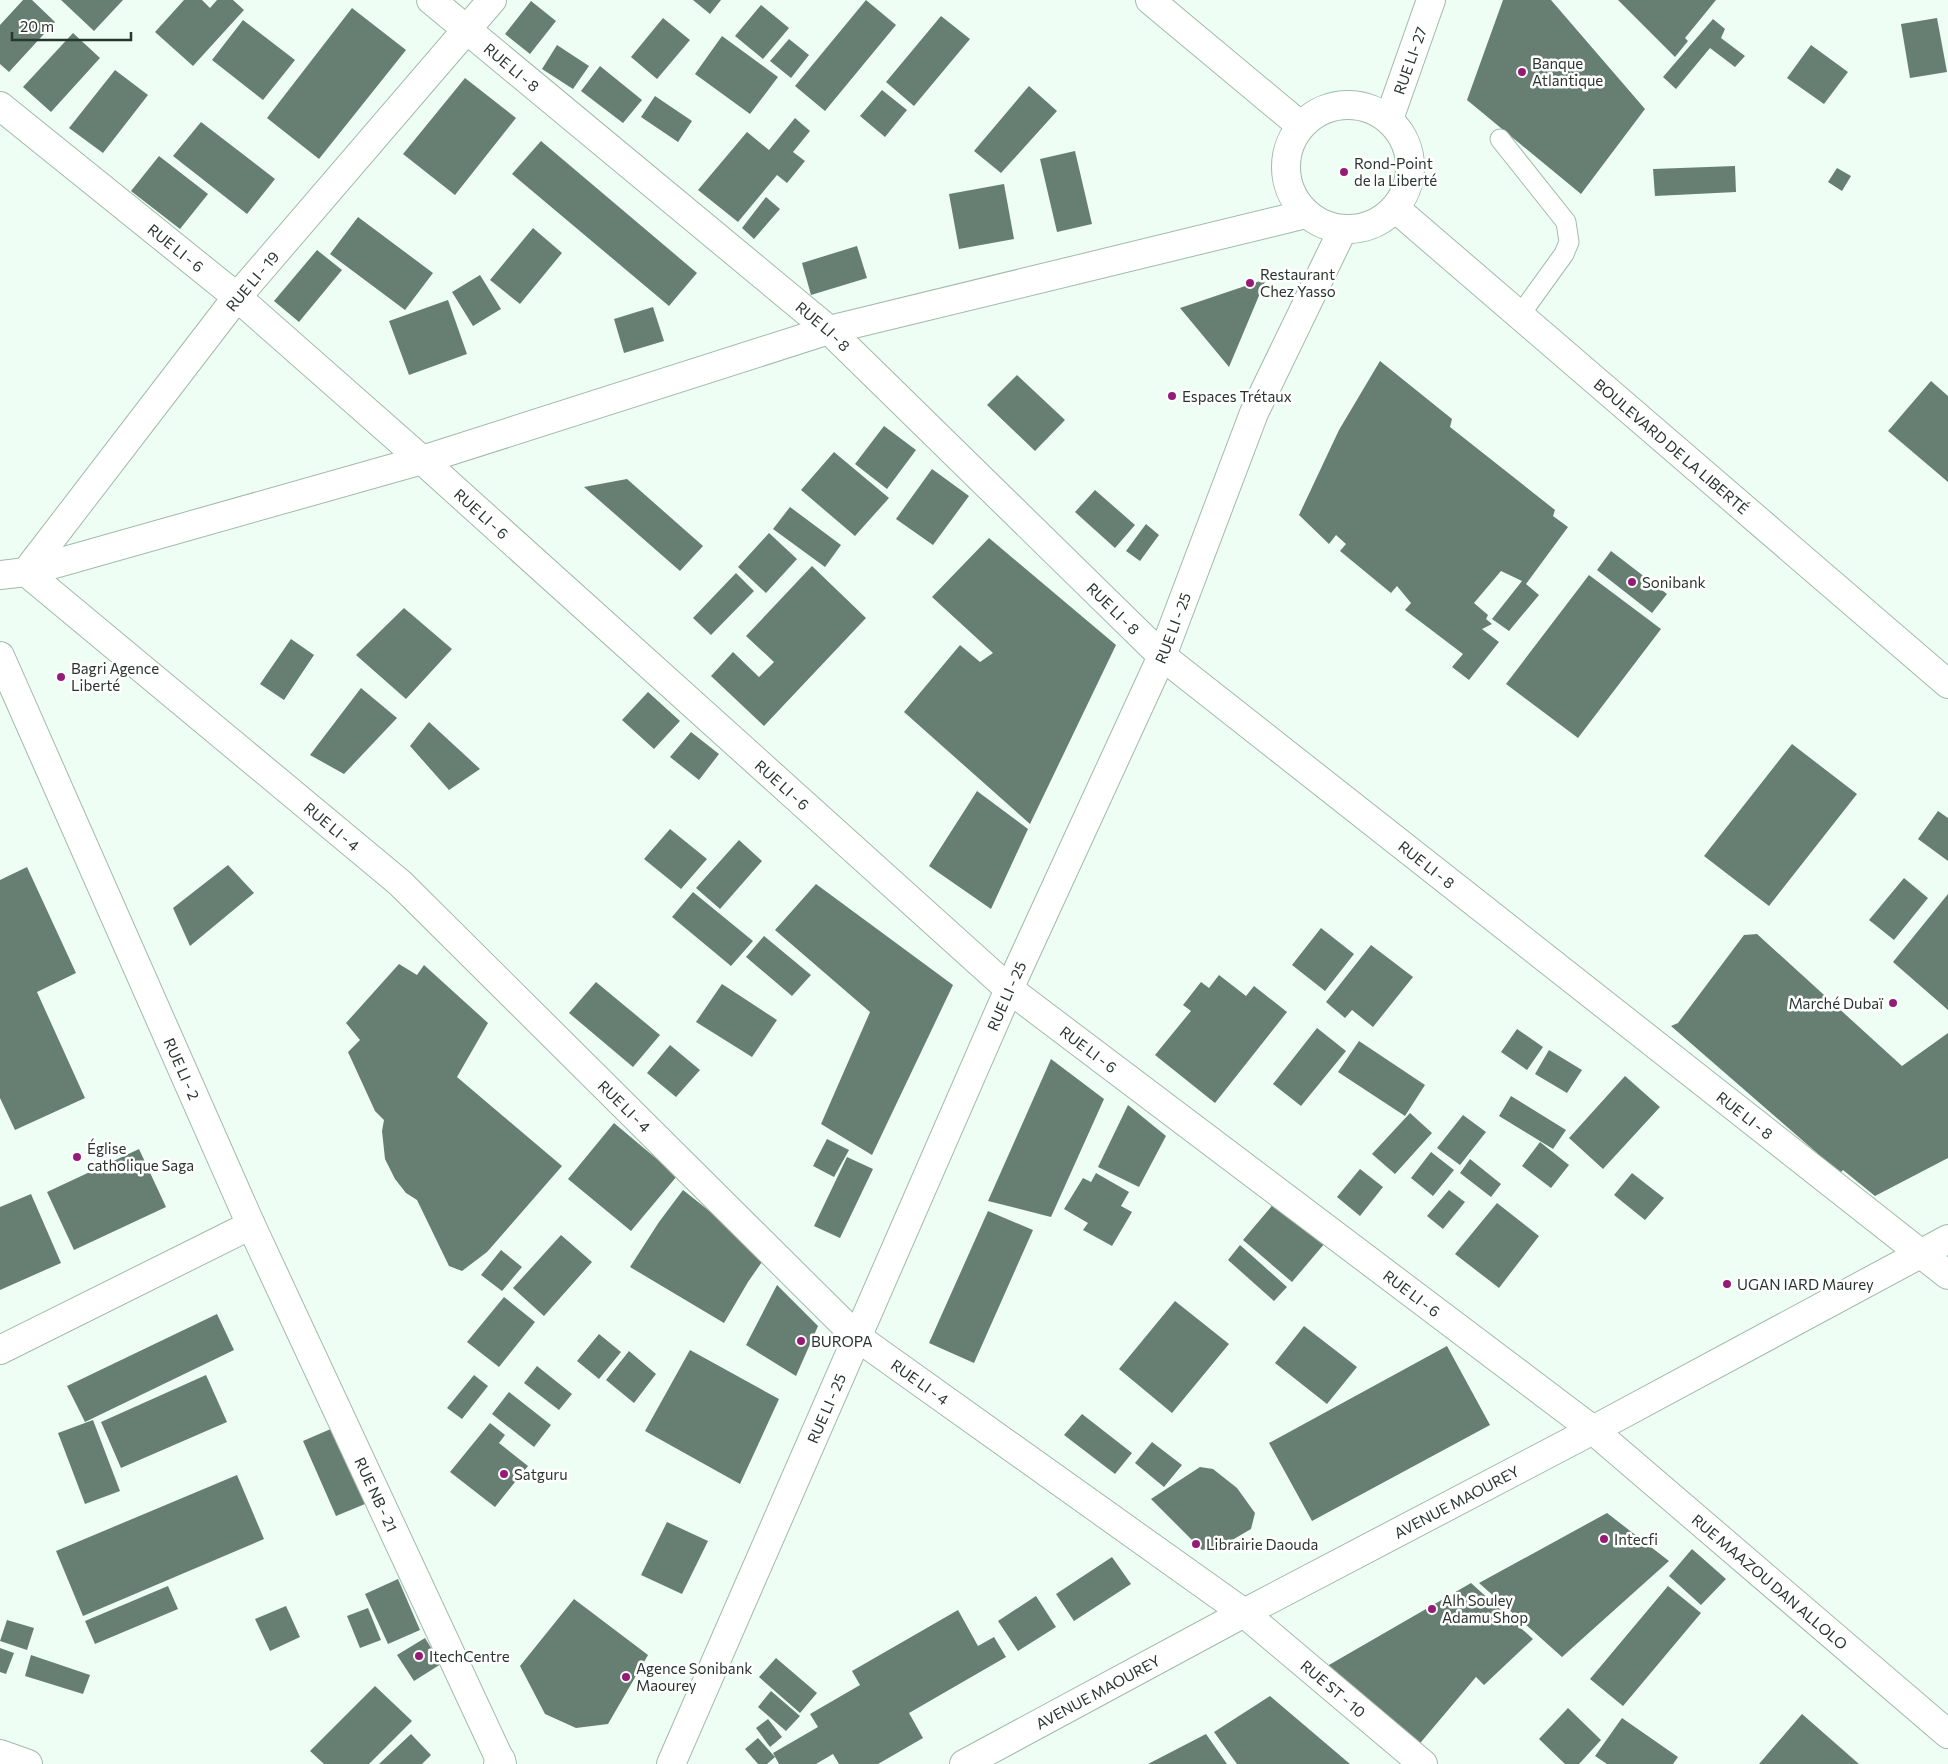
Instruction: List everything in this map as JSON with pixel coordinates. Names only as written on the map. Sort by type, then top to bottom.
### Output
[{"type":"main road","name":"RUE LI - 8","points":[[431,0],[829,330],[1162,656],[1948,1275]]},
{"type":"main road","name":"RUE LI - 19","points":[[13,574],[237,297],[492,0]]},
{"type":"main road","points":[[1150,0],[1300,125]]},
{"type":"main road","name":"RUE LI- 27","points":[[1389,119],[1431,0]]},
{"type":"main road","points":[[1354,104],[1372,109],[1389,119],[1402,134],[1409,152],[1410,172],[1406,191],[1395,208],[1380,221],[1362,228],[1343,229],[1323,224],[1306,214],[1294,199],[1286,181],[1285,162],[1290,142],[1300,125],[1315,113],[1334,106],[1354,104]]},
{"type":"main road","name":"RUE LI - 6","points":[[0,106],[237,297],[422,460],[1009,989],[1594,1430]]},
{"type":"main road","name":"BOULEVARD DE LA LIBERTÉ","points":[[1395,208],[1948,684]]},
{"type":"main road","points":[[13,574],[422,460],[829,330],[1306,214]]},
{"type":"main road","name":"RUE LI - 25","points":[[671,1764],[1009,989],[1162,656],[1254,413],[1343,229]]},
{"type":"main road","name":"RUE LI - 4","points":[[13,574],[400,883],[857,1337],[1244,1613]]},
{"type":"main road","name":"RUE LI - 2","points":[[0,656],[251,1225]]},
{"type":"main road","points":[[0,1350],[251,1225]]},
{"type":"main road","name":"RUE NB - 21","points":[[251,1225],[500,1763]]},
{"type":"main road","name":"AVENUE MAOUREY","points":[[964,1764],[1244,1613],[1594,1430],[1948,1239]]},
{"type":"main road","name":"RUE MAAZOU DAN ALLOLO","points":[[1594,1430],[1948,1734]]},
{"type":"main road","name":"RUE ST - 10","points":[[1244,1613],[1424,1764]]},
{"type":"lane","points":[[1500,139],[1566,222],[1570,242],[1564,254],[1520,315]]},
{"type":"building","points":[[23,0],[32,0],[55,22],[9,72],[0,64],[0,25]]},
{"type":"building","points":[[61,0],[123,0],[94,31]]},
{"type":"building","points":[[184,0],[202,0],[210,8],[217,0],[233,0],[244,10],[193,66],[155,32]]},
{"type":"building","points":[[693,0],[721,0],[710,14]]},
{"type":"building","points":[[866,0],[896,25],[825,111],[795,86]]},
{"type":"building","points":[[1503,0],[1551,0],[1645,109],[1581,194],[1467,100]]},
{"type":"building","points":[[1618,0],[1716,0],[1685,38],[1688,41],[1675,57]]},
{"type":"building","points":[[531,1],[556,21],[530,54],[505,34]]},
{"type":"building","points":[[761,5],[789,28],[763,59],[735,36]]},
{"type":"building","points":[[352,8],[406,50],[319,159],[267,118]]},
{"type":"building","points":[[941,16],[970,39],[914,106],[886,82]]},
{"type":"building","points":[[663,18],[690,40],[657,79],[631,57]]},
{"type":"building","points":[[1937,18],[1947,72],[1910,78],[1901,24]]},
{"type":"building","points":[[1713,19],[1725,29],[1721,38],[1745,56],[1735,67],[1710,48],[1676,89],[1663,77]]},
{"type":"building","points":[[243,20],[295,60],[263,100],[212,60]]},
{"type":"building","points":[[73,33],[100,58],[51,112],[23,87]]},
{"type":"building","points":[[722,36],[778,77],[750,114],[695,74]]},
{"type":"building","points":[[789,39],[809,55],[791,78],[770,61]]},
{"type":"building","points":[[557,45],[589,66],[573,89],[542,69]]},
{"type":"building","points":[[1811,45],[1848,72],[1824,104],[1787,78]]},
{"type":"building","points":[[600,66],[642,100],[623,123],[581,91]]},
{"type":"building","points":[[115,70],[148,95],[103,153],[69,128]]},
{"type":"building","points":[[465,78],[516,118],[455,195],[403,154]]},
{"type":"building","points":[[1029,86],[1057,111],[1001,173],[974,151]]},
{"type":"building","points":[[882,90],[907,110],[885,137],[860,116]]},
{"type":"building","points":[[655,96],[692,121],[678,142],[641,117]]},
{"type":"building","points":[[795,118],[810,131],[793,152],[805,161],[787,183],[777,175],[738,222],[698,190],[747,132],[769,150]]},
{"type":"building","points":[[201,122],[275,179],[247,214],[173,156]]},
{"type":"building","points":[[541,141],[697,273],[669,306],[512,174]]},
{"type":"building","points":[[1075,151],[1092,224],[1057,232],[1040,159]]},
{"type":"building","points":[[159,156],[208,194],[180,229],[131,191]]},
{"type":"building","points":[[1735,166],[1736,192],[1655,196],[1653,169]]},
{"type":"building","points":[[1837,168],[1851,176],[1842,191],[1828,182]]},
{"type":"building","points":[[1004,184],[1014,239],[959,249],[949,194]]},
{"type":"building","points":[[766,197],[780,209],[754,239],[742,228]]},
{"type":"building","points":[[358,217],[433,273],[405,310],[330,254]]},
{"type":"building","points":[[533,228],[562,253],[520,304],[490,280]]},
{"type":"building","points":[[857,246],[867,278],[811,295],[802,263]]},
{"type":"building","points":[[317,250],[342,270],[299,322],[274,301]]},
{"type":"building","points":[[480,275],[501,309],[473,326],[452,292]]},
{"type":"building","points":[[1266,279],[1229,367],[1180,308]]},
{"type":"building","points":[[448,300],[467,354],[409,375],[389,321]]},
{"type":"building","points":[[653,307],[664,341],[624,353],[614,319]]},
{"type":"building","points":[[1380,361],[1452,419],[1450,427],[1555,510],[1553,516],[1568,527],[1526,584],[1539,595],[1509,631],[1492,619],[1522,581],[1501,571],[1474,603],[1488,615],[1486,619],[1492,624],[1482,629],[1499,642],[1469,680],[1452,667],[1463,654],[1405,610],[1411,603],[1397,586],[1391,593],[1340,551],[1346,544],[1336,535],[1329,544],[1299,515],[1339,430]]},
{"type":"building","points":[[1017,375],[1065,420],[1035,451],[987,405]]},
{"type":"building","points":[[1931,381],[1948,396],[1948,482],[1888,431]]},
{"type":"building","points":[[884,426],[916,450],[887,489],[855,464]]},
{"type":"building","points":[[834,452],[889,498],[855,536],[801,490]]},
{"type":"building","points":[[932,469],[969,496],[933,545],[896,519]]},
{"type":"building","points":[[627,479],[703,546],[680,571],[584,487]]},
{"type":"building","points":[[1095,490],[1135,525],[1115,548],[1075,512]]},
{"type":"building","points":[[790,507],[841,545],[825,567],[773,529]]},
{"type":"building","points":[[1146,524],[1159,535],[1140,561],[1126,551]]},
{"type":"building","points":[[769,533],[797,559],[766,593],[738,567]]},
{"type":"building","points":[[989,538],[1116,645],[1030,824],[904,712],[960,645],[980,662],[993,653],[932,597]]},
{"type":"building","name":"Sonibank","points":[[1611,551],[1667,594],[1652,613],[1597,570]]},
{"type":"building","points":[[812,566],[866,618],[764,726],[711,676],[733,652],[759,677],[774,662],[746,636]]},
{"type":"building","points":[[736,573],[754,591],[711,635],[693,618]]},
{"type":"building","points":[[1589,575],[1661,629],[1578,738],[1506,684]]},
{"type":"building","points":[[404,608],[452,649],[406,699],[356,655]]},
{"type":"building","points":[[291,639],[314,655],[284,700],[260,684]]},
{"type":"building","points":[[361,688],[397,718],[344,774],[310,755]]},
{"type":"building","points":[[648,692],[680,721],[654,749],[622,720]]},
{"type":"building","points":[[429,722],[480,769],[449,790],[410,746]]},
{"type":"building","points":[[691,732],[719,754],[699,780],[670,757]]},
{"type":"building","points":[[1792,744],[1857,794],[1769,906],[1704,856]]},
{"type":"building","points":[[977,791],[1028,829],[991,909],[929,866]]},
{"type":"building","points":[[1938,811],[1948,818],[1948,861],[1918,839]]},
{"type":"building","points":[[670,829],[707,859],[681,889],[644,859]]},
{"type":"building","points":[[739,840],[762,861],[720,909],[696,888]]},
{"type":"building","points":[[228,865],[254,893],[190,946],[173,908]]},
{"type":"building","points":[[27,867],[76,973],[37,992],[85,1098],[15,1130],[0,1098],[0,880]]},
{"type":"building","points":[[1904,878],[1928,898],[1894,940],[1869,920]]},
{"type":"building","points":[[816,884],[953,985],[872,1155],[821,1124],[870,1012],[775,930]]},
{"type":"building","points":[[693,892],[753,941],[731,966],[672,917]]},
{"type":"building","points":[[1948,894],[1948,1010],[1893,962]]},
{"type":"building","points":[[1321,928],[1354,954],[1325,991],[1292,965]]},
{"type":"building","points":[[1757,934],[1902,1066],[1948,1033],[1948,1158],[1875,1196],[1843,1170],[1835,1178],[1814,1158],[1817,1153],[1671,1026],[1678,1023],[1744,935]]},
{"type":"building","points":[[764,936],[811,975],[792,996],[746,957]]},
{"type":"building","points":[[1371,945],[1413,977],[1373,1027],[1352,1010],[1345,1018],[1326,1002]]},
{"type":"building","points":[[399,964],[417,975],[424,965],[488,1023],[457,1077],[562,1166],[487,1252],[462,1271],[449,1266],[417,1200],[406,1193],[395,1179],[385,1159],[382,1131],[384,1120],[375,1111],[348,1052],[360,1040],[346,1023]]},
{"type":"building","points":[[1219,975],[1246,996],[1254,986],[1287,1012],[1215,1103],[1155,1055],[1191,1011],[1183,1005],[1201,982],[1209,988]]},
{"type":"building","points":[[596,982],[660,1035],[633,1067],[569,1013]]},
{"type":"building","points":[[722,984],[777,1020],[752,1057],[696,1022]]},
{"type":"building","points":[[1317,1028],[1346,1051],[1301,1106],[1273,1084]]},
{"type":"building","points":[[1517,1029],[1543,1047],[1527,1070],[1501,1052]]},
{"type":"building","points":[[1359,1041],[1425,1085],[1405,1116],[1338,1072]]},
{"type":"building","points":[[670,1045],[700,1070],[676,1097],[647,1073]]},
{"type":"building","points":[[1549,1050],[1582,1070],[1567,1093],[1535,1074]]},
{"type":"building","points":[[1051,1059],[1104,1099],[1051,1217],[988,1201]]},
{"type":"building","points":[[1625,1076],[1660,1107],[1603,1169],[1569,1138]]},
{"type":"building","points":[[1511,1096],[1566,1130],[1553,1149],[1499,1116]]},
{"type":"building","points":[[1128,1105],[1166,1136],[1139,1187],[1098,1167]]},
{"type":"building","points":[[1410,1113],[1432,1133],[1395,1174],[1372,1154]]},
{"type":"building","points":[[1463,1115],[1486,1132],[1460,1165],[1437,1148]]},
{"type":"building","points":[[614,1123],[677,1176],[631,1231],[568,1179]]},
{"type":"building","points":[[827,1139],[849,1150],[834,1177],[813,1166]]},
{"type":"building","points":[[1540,1142],[1569,1165],[1551,1188],[1522,1166]]},
{"type":"building","points":[[139,1149],[166,1207],[74,1250],[47,1192]]},
{"type":"building","points":[[1431,1152],[1454,1170],[1433,1196],[1411,1178]]},
{"type":"building","points":[[847,1157],[873,1169],[840,1238],[814,1226]]},
{"type":"building","points":[[1470,1159],[1501,1184],[1491,1197],[1460,1173]]},
{"type":"building","points":[[1360,1169],[1383,1187],[1360,1216],[1337,1197]]},
{"type":"building","points":[[1096,1173],[1129,1192],[1121,1206],[1132,1212],[1112,1246],[1083,1230],[1088,1223],[1064,1209],[1083,1178],[1091,1182]]},
{"type":"building","points":[[1632,1173],[1664,1198],[1645,1220],[1614,1195]]},
{"type":"building","points":[[683,1190],[766,1256],[724,1323],[630,1267],[659,1222]]},
{"type":"building","points":[[1449,1190],[1465,1202],[1443,1229],[1427,1216]]},
{"type":"building","points":[[31,1194],[61,1263],[0,1290],[0,1207]]},
{"type":"building","points":[[1276,1201],[1325,1243],[1292,1282],[1243,1240]]},
{"type":"building","points":[[1497,1203],[1539,1236],[1499,1288],[1455,1254]]},
{"type":"building","points":[[988,1211],[1033,1230],[974,1363],[929,1343]]},
{"type":"building","points":[[561,1235],[592,1262],[544,1316],[513,1288]]},
{"type":"building","points":[[1240,1245],[1287,1287],[1274,1301],[1228,1260]]},
{"type":"building","points":[[501,1250],[522,1267],[502,1291],[481,1275]]},
{"type":"building","points":[[777,1285],[818,1326],[796,1376],[746,1345]]},
{"type":"building","points":[[504,1297],[535,1322],[499,1367],[467,1342]]},
{"type":"building","points":[[1175,1301],[1229,1344],[1172,1413],[1119,1369]]},
{"type":"building","points":[[217,1314],[234,1350],[85,1422],[67,1386]]},
{"type":"building","points":[[1304,1326],[1357,1367],[1327,1404],[1275,1363]]},
{"type":"building","points":[[599,1334],[621,1352],[599,1379],[577,1361]]},
{"type":"building","points":[[1447,1346],[1490,1425],[1312,1521],[1269,1443]]},
{"type":"building","points":[[690,1350],[779,1399],[740,1484],[645,1431]]},
{"type":"building","points":[[629,1351],[656,1374],[634,1403],[606,1380]]},
{"type":"building","points":[[537,1366],[572,1394],[559,1410],[524,1383]]},
{"type":"building","points":[[206,1375],[227,1422],[121,1468],[101,1422]]},
{"type":"building","points":[[474,1375],[488,1386],[462,1419],[447,1408]]},
{"type":"building","points":[[509,1392],[551,1425],[534,1447],[492,1414]]},
{"type":"building","points":[[1082,1414],[1132,1453],[1115,1474],[1064,1435]]},
{"type":"building","points":[[93,1420],[120,1491],[85,1504],[58,1433]]},
{"type":"building","points":[[490,1423],[505,1435],[499,1443],[528,1466],[495,1507],[450,1472]]},
{"type":"building","points":[[333,1428],[365,1504],[336,1516],[303,1441]]},
{"type":"building","points":[[1152,1442],[1182,1465],[1164,1487],[1135,1463]]},
{"type":"building","points":[[1200,1467],[1213,1469],[1237,1488],[1255,1513],[1251,1529],[1222,1546],[1202,1550],[1151,1499]]},
{"type":"building","points":[[237,1475],[264,1539],[83,1616],[56,1551]]},
{"type":"building","points":[[1607,1513],[1669,1561],[1562,1657],[1479,1583]]},
{"type":"building","points":[[667,1522],[708,1541],[682,1594],[641,1575]]},
{"type":"building","points":[[1692,1549],[1726,1579],[1701,1605],[1669,1576]]},
{"type":"building","points":[[1112,1557],[1131,1584],[1074,1621],[1056,1594]]},
{"type":"building","points":[[398,1579],[420,1630],[388,1644],[365,1594]]},
{"type":"building","points":[[1471,1583],[1533,1639],[1484,1685],[1476,1677],[1416,1748],[1322,1669]]},
{"type":"building","points":[[168,1586],[178,1609],[95,1644],[85,1621]]},
{"type":"building","points":[[1668,1586],[1701,1613],[1623,1706],[1590,1679]]},
{"type":"building","points":[[1036,1596],[1056,1627],[1018,1651],[998,1621]]},
{"type":"building","points":[[574,1599],[648,1655],[608,1724],[576,1728],[545,1714],[520,1666]]},
{"type":"building","points":[[286,1606],[300,1637],[270,1651],[255,1619]]},
{"type":"building","points":[[368,1608],[381,1640],[360,1648],[347,1616]]},
{"type":"building","points":[[958,1610],[978,1646],[994,1637],[1006,1657],[909,1713],[923,1738],[878,1764],[839,1764],[833,1754],[816,1764],[779,1764],[773,1753],[818,1727],[810,1714],[860,1685],[852,1671]]},
{"type":"building","points":[[7,1620],[34,1628],[27,1650],[0,1641]]},
{"type":"building","points":[[425,1638],[441,1664],[414,1681],[397,1655]]},
{"type":"building","points":[[0,1648],[14,1653],[6,1674],[0,1672]]},
{"type":"building","points":[[31,1655],[90,1675],[83,1694],[25,1676]]},
{"type":"building","points":[[776,1658],[817,1693],[800,1713],[759,1677]]},
{"type":"building","points":[[375,1686],[412,1721],[369,1764],[324,1764],[310,1751]]},
{"type":"building","points":[[771,1691],[800,1716],[786,1731],[758,1707]]},
{"type":"building","points":[[1270,1696],[1350,1764],[1237,1764],[1214,1732]]},
{"type":"building","points":[[1568,1708],[1601,1740],[1579,1764],[1565,1764],[1539,1739]]},
{"type":"building","points":[[1802,1714],[1859,1764],[1759,1764]]},
{"type":"building","points":[[1622,1718],[1678,1757],[1673,1764],[1607,1764],[1595,1756]]},
{"type":"building","points":[[768,1719],[782,1737],[770,1747],[756,1728]]},
{"type":"building","points":[[411,1734],[431,1755],[422,1764],[379,1764]]},
{"type":"building","points":[[1206,1734],[1227,1764],[1148,1764]]},
{"type":"building","points":[[758,1738],[775,1757],[767,1764],[758,1764],[745,1749]]},
{"type":"place","name":"Banque Atlantique","points":[[1522,72]]},
{"type":"place","name":"Rond-Point de la Liberté","points":[[1344,172]]},
{"type":"place","name":"Restaurant Chez Yasso","points":[[1250,283]]},
{"type":"place","name":"Espaces Trétaux","points":[[1172,396]]},
{"type":"place","name":"Sonibank","points":[[1632,582]]},
{"type":"place","name":"Bagri Agence Liberté","points":[[61,677]]},
{"type":"place","name":"Marché Dubaï","points":[[1893,1003]]},
{"type":"place","name":"Église catholique Saga","points":[[77,1157]]},
{"type":"place","name":"UGAN IARD Maurey","points":[[1727,1284]]},
{"type":"place","name":"BUROPA","points":[[801,1341]]},
{"type":"place","name":"Satguru","points":[[504,1474]]},
{"type":"place","name":"Intecfi","points":[[1604,1539]]},
{"type":"place","name":"Librairie Daouda","points":[[1196,1544]]},
{"type":"place","name":"Alh Souley Adamu Shop","points":[[1432,1609]]},
{"type":"place","name":"ItechCentre","points":[[419,1656]]},
{"type":"place","name":"Agence Sonibank Maourey","points":[[626,1677]]}]
